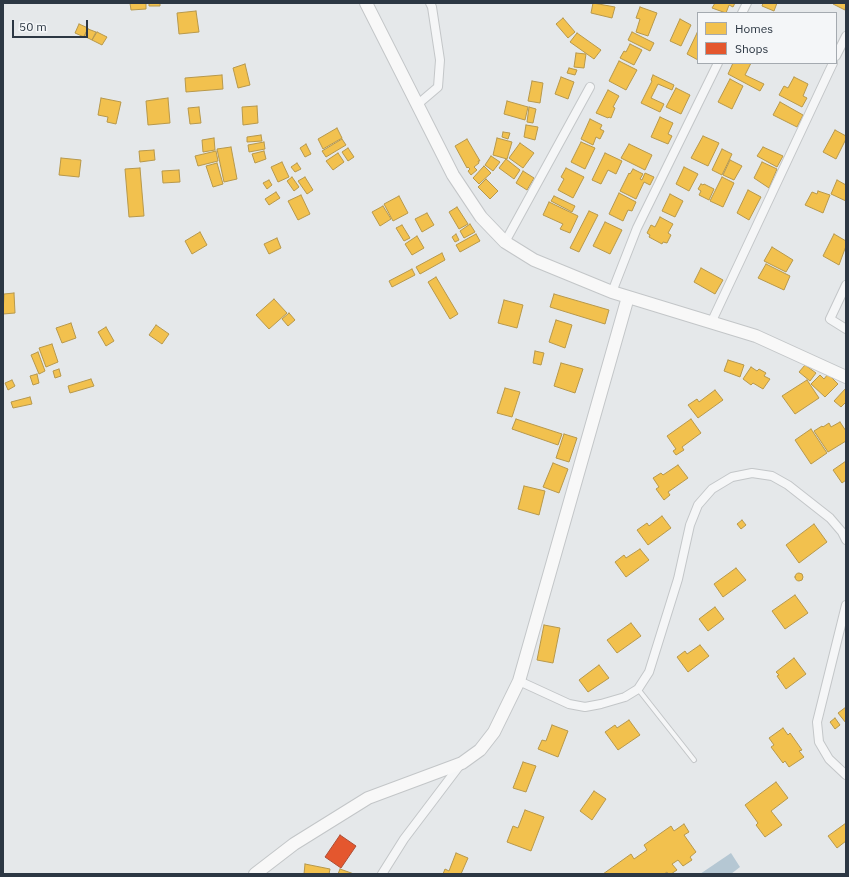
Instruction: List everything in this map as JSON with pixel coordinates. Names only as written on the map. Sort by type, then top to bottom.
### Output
[{"type":"main road","points":[[366,3],[453,175],[481,217],[505,242],[534,260],[612,292],[756,336],[846,377]]},
{"type":"main road","points":[[255,874],[294,844],[368,798],[462,763],[480,750],[494,732],[519,681],[628,297]]},
{"type":"street","points":[[418,104],[438,87],[440,60],[430,3]]},
{"type":"street","points":[[742,12],[747,3]]},
{"type":"street","points":[[837,54],[846,36]]},
{"type":"street","points":[[612,292],[637,228],[718,64]]},
{"type":"street","points":[[710,323],[833,64]]},
{"type":"street","points":[[505,242],[590,87]]},
{"type":"street","points":[[846,284],[830,319],[846,329]]},
{"type":"street","points":[[519,681],[569,704],[584,707],[625,697],[638,689],[650,672],[678,579],[690,524],[698,505],[712,489],[732,477],[752,473],[772,476],[788,485],[830,518],[842,532],[846,540]]},
{"type":"street","points":[[846,605],[817,722],[819,742],[829,759],[846,775]]},
{"type":"street","points":[[382,874],[404,839],[462,763]]},
{"type":"lane","points":[[638,689],[694,760]]},
{"type":"water","points":[[731,853],[740,867],[731,874],[700,874]]},
{"type":"building: Homes","points":[[130,3],[146,3],[146,9],[131,10]]},
{"type":"building: Homes","points":[[149,3],[160,3],[160,6],[149,6]]},
{"type":"building: Homes","points":[[593,3],[615,7],[612,18],[591,13]]},
{"type":"building: Homes","points":[[715,3],[735,3],[733,7],[729,5],[726,12],[712,8]]},
{"type":"building: Homes","points":[[763,3],[777,3],[774,11],[762,6]]},
{"type":"building: Homes","points":[[846,3],[845,10],[833,4]]},
{"type":"building: Homes","points":[[640,7],[657,13],[648,36],[636,32],[640,19],[636,18]]},
{"type":"building: Homes","points":[[196,11],[199,32],[179,34],[177,13]]},
{"type":"building: Homes","points":[[563,18],[575,32],[568,38],[556,24]]},
{"type":"building: Homes","points":[[680,19],[691,25],[681,46],[670,41]]},
{"type":"building: Homes","points":[[79,24],[88,28],[84,37],[75,33]]},
{"type":"building: Homes","points":[[88,29],[96,32],[92,40],[84,36]]},
{"type":"building: Homes","points":[[97,32],[107,37],[102,45],[92,40]]},
{"type":"building: Homes","points":[[632,32],[654,43],[650,51],[628,40]]},
{"type":"building: Homes","points":[[577,33],[601,50],[594,59],[570,42]]},
{"type":"building: Homes","points":[[697,33],[697,59],[687,54]]},
{"type":"building: Homes","points":[[630,44],[642,50],[634,65],[620,58],[624,51],[626,52]]},
{"type":"building: Homes","points":[[576,53],[586,54],[584,68],[574,67]]},
{"type":"building: Homes","points":[[619,61],[637,70],[626,90],[609,81]]},
{"type":"building: Homes","points":[[245,64],[250,85],[238,88],[233,68]]},
{"type":"building: Homes","points":[[733,64],[750,64],[745,75],[764,84],[760,91],[728,74]]},
{"type":"building: Homes","points":[[569,68],[577,70],[575,75],[567,73]]},
{"type":"building: Homes","points":[[222,75],[223,89],[186,92],[185,78]]},
{"type":"building: Homes","points":[[653,75],[674,85],[672,90],[658,84],[651,98],[664,104],[660,112],[641,103],[652,81]]},
{"type":"building: Homes","points":[[561,77],[574,82],[568,99],[555,94]]},
{"type":"building: Homes","points":[[794,77],[808,84],[803,96],[807,98],[802,107],[779,95],[784,86],[788,88]]},
{"type":"building: Homes","points":[[730,79],[743,86],[732,109],[718,102]]},
{"type":"building: Homes","points":[[532,81],[543,83],[540,103],[528,101]]},
{"type":"building: Homes","points":[[676,88],[690,95],[681,114],[666,107]]},
{"type":"building: Homes","points":[[608,90],[619,96],[613,107],[615,108],[611,118],[596,113]]},
{"type":"building: Homes","points":[[101,98],[121,102],[116,124],[107,122],[108,117],[98,115]]},
{"type":"building: Homes","points":[[168,98],[170,123],[148,125],[146,101]]},
{"type":"building: Homes","points":[[507,101],[528,107],[525,120],[504,114]]},
{"type":"building: Homes","points":[[780,102],[803,115],[797,127],[773,115]]},
{"type":"building: Homes","points":[[257,106],[258,123],[243,125],[242,107]]},
{"type":"building: Homes","points":[[199,107],[201,123],[190,124],[188,108]]},
{"type":"building: Homes","points":[[529,107],[536,109],[533,123],[527,122]]},
{"type":"building: Homes","points":[[660,117],[673,123],[668,134],[672,136],[668,144],[651,137]]},
{"type":"building: Homes","points":[[590,119],[602,125],[600,129],[604,131],[600,139],[596,137],[593,145],[581,139]]},
{"type":"building: Homes","points":[[526,125],[538,127],[535,140],[524,137]]},
{"type":"building: Homes","points":[[337,128],[342,138],[323,149],[318,139]]},
{"type":"building: Homes","points":[[835,130],[846,136],[836,159],[823,152]]},
{"type":"building: Homes","points":[[503,132],[510,133],[508,139],[502,137]]},
{"type":"building: Homes","points":[[261,135],[262,141],[247,142],[247,137]]},
{"type":"building: Homes","points":[[703,136],[719,143],[708,166],[691,158]]},
{"type":"building: Homes","points":[[214,138],[215,150],[203,152],[202,140]]},
{"type":"building: Homes","points":[[497,138],[512,142],[507,159],[493,155]]},
{"type":"building: Homes","points":[[342,139],[346,145],[326,157],[322,151]]},
{"type":"building: Homes","points":[[467,139],[480,161],[478,161],[479,163],[474,167],[477,170],[471,175],[468,171],[470,169],[468,167],[467,168],[455,146]]},
{"type":"building: Homes","points":[[264,142],[265,149],[249,152],[248,145]]},
{"type":"building: Homes","points":[[581,142],[595,148],[585,169],[571,162]]},
{"type":"building: Homes","points":[[520,143],[534,153],[523,168],[509,158]]},
{"type":"building: Homes","points":[[306,144],[311,154],[305,157],[300,148]]},
{"type":"building: Homes","points":[[629,144],[652,155],[645,170],[621,158]]},
{"type":"building: Homes","points":[[231,147],[237,179],[224,182],[217,149]]},
{"type":"building: Homes","points":[[763,147],[783,156],[777,167],[757,156]]},
{"type":"building: Homes","points":[[348,148],[354,157],[348,161],[342,152]]},
{"type":"building: Homes","points":[[722,149],[732,154],[722,175],[712,170]]},
{"type":"building: Homes","points":[[154,150],[155,160],[140,162],[139,151]]},
{"type":"building: Homes","points":[[216,151],[218,161],[198,166],[195,156]]},
{"type":"building: Homes","points":[[264,151],[266,159],[255,163],[252,154]]},
{"type":"building: Homes","points":[[338,153],[344,162],[333,170],[326,161]]},
{"type":"building: Homes","points":[[605,153],[622,161],[616,174],[608,170],[601,184],[592,180]]},
{"type":"building: Homes","points":[[491,156],[500,162],[493,171],[485,165]]},
{"type":"building: Homes","points":[[61,158],[81,160],[79,177],[59,175]]},
{"type":"building: Homes","points":[[506,159],[520,170],[514,179],[499,168]]},
{"type":"building: Homes","points":[[730,160],[742,166],[734,180],[723,175]]},
{"type":"building: Homes","points":[[282,162],[289,177],[278,182],[271,167]]},
{"type":"building: Homes","points":[[762,162],[777,169],[769,188],[754,178]]},
{"type":"building: Homes","points":[[217,163],[223,184],[213,187],[206,166]]},
{"type":"building: Homes","points":[[297,163],[301,169],[295,172],[291,167]]},
{"type":"building: Homes","points":[[484,166],[491,173],[479,184],[473,178]]},
{"type":"building: Homes","points":[[684,167],[698,174],[689,191],[676,184]]},
{"type":"building: Homes","points":[[140,168],[144,216],[129,217],[125,169]]},
{"type":"building: Homes","points":[[566,168],[584,177],[573,198],[558,190],[564,179],[561,177]]},
{"type":"building: Homes","points":[[633,169],[643,174],[640,179],[642,180],[645,173],[654,177],[650,185],[644,182],[636,199],[620,191],[629,173],[630,174]]},
{"type":"building: Homes","points":[[179,170],[180,182],[163,183],[162,171]]},
{"type":"building: Homes","points":[[523,171],[534,178],[527,190],[516,183]]},
{"type":"building: Homes","points":[[292,177],[299,187],[294,191],[287,181]]},
{"type":"building: Homes","points":[[305,177],[313,190],[307,194],[298,181]]},
{"type":"building: Homes","points":[[722,177],[734,183],[723,207],[710,201]]},
{"type":"building: Homes","points":[[486,179],[498,191],[490,199],[478,187]]},
{"type":"building: Homes","points":[[269,180],[272,185],[267,189],[263,183]]},
{"type":"building: Homes","points":[[837,180],[846,185],[846,201],[831,194]]},
{"type":"building: Homes","points":[[701,184],[714,189],[709,200],[699,195],[701,191],[698,189]]},
{"type":"building: Homes","points":[[748,190],[761,197],[749,220],[737,213]]},
{"type":"building: Homes","points":[[818,191],[830,195],[823,213],[805,205],[812,192],[817,194]]},
{"type":"building: Homes","points":[[276,192],[280,198],[269,205],[265,199]]},
{"type":"building: Homes","points":[[619,193],[636,202],[632,211],[628,210],[623,221],[609,214]]},
{"type":"building: Homes","points":[[670,194],[683,201],[675,217],[662,211]]},
{"type":"building: Homes","points":[[301,195],[310,214],[298,220],[288,201]]},
{"type":"building: Homes","points":[[399,196],[408,213],[393,221],[384,204]]},
{"type":"building: Homes","points":[[554,196],[575,206],[572,212],[551,201]]},
{"type":"building: Homes","points":[[549,202],[578,216],[570,233],[560,229],[563,224],[543,215]]},
{"type":"building: Homes","points":[[383,206],[391,219],[380,226],[372,212]]},
{"type":"building: Homes","points":[[457,207],[468,224],[459,229],[449,212]]},
{"type":"building: Homes","points":[[589,211],[598,215],[579,252],[570,248]]},
{"type":"building: Homes","points":[[427,213],[434,225],[422,232],[415,219]]},
{"type":"building: Homes","points":[[660,217],[673,224],[668,233],[671,235],[667,243],[663,242],[662,244],[649,237],[650,235],[647,233],[651,225],[655,227]]},
{"type":"building: Homes","points":[[605,222],[622,230],[610,254],[593,246]]},
{"type":"building: Homes","points":[[470,224],[475,232],[464,238],[460,231]]},
{"type":"building: Homes","points":[[402,225],[410,238],[404,241],[396,228]]},
{"type":"building: Homes","points":[[200,232],[207,245],[192,254],[185,241]]},
{"type":"building: Homes","points":[[456,234],[459,240],[455,242],[452,237]]},
{"type":"building: Homes","points":[[476,234],[480,241],[460,252],[456,245]]},
{"type":"building: Homes","points":[[834,234],[846,241],[846,246],[839,265],[823,256]]},
{"type":"building: Homes","points":[[417,236],[424,248],[412,255],[405,244]]},
{"type":"building: Homes","points":[[277,238],[281,248],[269,254],[264,244]]},
{"type":"building: Homes","points":[[772,247],[793,260],[786,272],[764,261]]},
{"type":"building: Homes","points":[[442,253],[445,260],[420,274],[416,267]]},
{"type":"building: Homes","points":[[766,264],[790,276],[784,290],[758,278]]},
{"type":"building: Homes","points":[[701,268],[723,280],[715,294],[694,282]]},
{"type":"building: Homes","points":[[412,269],[415,275],[392,287],[389,281]]},
{"type":"building: Homes","points":[[436,277],[458,314],[450,319],[428,282]]},
{"type":"building: Homes","points":[[14,293],[15,313],[3,314],[4,294]]},
{"type":"building: Homes","points":[[554,294],[609,310],[605,324],[550,307]]},
{"type":"building: Homes","points":[[274,299],[287,313],[269,329],[256,315]]},
{"type":"building: Homes","points":[[504,300],[523,305],[517,328],[498,323]]},
{"type":"building: Homes","points":[[289,313],[295,320],[288,326],[282,319]]},
{"type":"building: Homes","points":[[556,320],[572,325],[565,348],[549,342]]},
{"type":"building: Homes","points":[[71,323],[76,338],[62,343],[56,328]]},
{"type":"building: Homes","points":[[156,325],[169,334],[162,344],[149,335]]},
{"type":"building: Homes","points":[[106,327],[114,341],[106,346],[98,332]]},
{"type":"building: Homes","points":[[52,344],[58,362],[46,367],[39,348]]},
{"type":"building: Homes","points":[[535,351],[544,353],[541,365],[533,363]]},
{"type":"building: Homes","points":[[38,352],[45,371],[39,374],[31,355]]},
{"type":"building: Homes","points":[[728,360],[744,365],[740,377],[724,371]]},
{"type":"building: Homes","points":[[561,363],[583,369],[575,393],[554,386]]},
{"type":"building: Homes","points":[[805,365],[816,373],[810,381],[799,372]]},
{"type":"building: Homes","points":[[751,367],[757,371],[759,369],[766,373],[764,376],[770,379],[763,389],[753,383],[751,385],[743,379]]},
{"type":"building: Homes","points":[[59,369],[61,376],[55,378],[53,371]]},
{"type":"building: Homes","points":[[37,374],[39,383],[33,385],[30,376]]},
{"type":"building: Homes","points":[[828,374],[838,384],[825,397],[811,384],[820,375],[824,379]]},
{"type":"building: Homes","points":[[91,379],[94,386],[70,393],[68,386]]},
{"type":"building: Homes","points":[[12,380],[15,386],[8,390],[5,383]]},
{"type":"building: Homes","points":[[807,380],[819,398],[795,414],[782,396]]},
{"type":"building: Homes","points":[[505,388],[520,392],[512,417],[497,413]]},
{"type":"building: Homes","points":[[846,388],[846,402],[841,407],[834,401]]},
{"type":"building: Homes","points":[[715,390],[723,400],[698,418],[688,405],[697,399],[699,402]]},
{"type":"building: Homes","points":[[30,397],[32,404],[13,408],[11,402]]},
{"type":"building: Homes","points":[[516,419],[562,434],[558,445],[512,429]]},
{"type":"building: Homes","points":[[691,419],[701,433],[682,447],[684,450],[676,455],[673,451],[676,449],[667,436]]},
{"type":"building: Homes","points":[[840,422],[846,431],[846,441],[828,452],[814,431],[829,423],[831,427]]},
{"type":"building: Homes","points":[[811,429],[827,453],[811,464],[795,440]]},
{"type":"building: Homes","points":[[564,434],[577,438],[569,462],[556,458]]},
{"type":"building: Homes","points":[[846,461],[846,480],[842,483],[833,470]]},
{"type":"building: Homes","points":[[553,463],[568,469],[559,493],[543,487]]},
{"type":"building: Homes","points":[[678,465],[688,478],[668,492],[670,495],[664,500],[656,489],[659,487],[653,478],[661,473],[663,475]]},
{"type":"building: Homes","points":[[524,486],[545,491],[539,515],[518,509]]},
{"type":"building: Homes","points":[[662,516],[671,528],[648,545],[637,530],[647,523],[649,526]]},
{"type":"building: Homes","points":[[742,520],[746,525],[741,529],[737,524]]},
{"type":"building: Homes","points":[[814,524],[827,542],[799,563],[786,545]]},
{"type":"building: Homes","points":[[640,549],[649,560],[626,577],[615,562],[624,555],[626,558]]},
{"type":"building: Homes","points":[[736,568],[746,580],[723,597],[714,584]]},
{"type":"building: Homes","points":[[797,573],[801,573],[803,577],[801,581],[797,581],[795,579],[795,575]]},
{"type":"building: Homes","points":[[795,595],[808,613],[785,629],[772,611]]},
{"type":"building: Homes","points":[[715,607],[724,619],[708,631],[699,619]]},
{"type":"building: Homes","points":[[631,623],[641,636],[617,653],[607,640]]},
{"type":"building: Homes","points":[[544,625],[560,628],[553,663],[537,660]]},
{"type":"building: Homes","points":[[700,645],[709,656],[688,672],[677,657],[685,651],[687,654]]},
{"type":"building: Homes","points":[[794,658],[806,674],[786,689],[776,672]]},
{"type":"building: Homes","points":[[599,665],[609,678],[588,692],[579,680]]},
{"type":"building: Homes","points":[[846,707],[846,723],[838,713]]},
{"type":"building: Homes","points":[[835,718],[840,725],[835,729],[830,722]]},
{"type":"building: Homes","points":[[629,720],[640,735],[618,750],[605,732],[615,725],[617,728]]},
{"type":"building: Homes","points":[[552,725],[568,731],[558,757],[538,749],[542,740],[546,741]]},
{"type":"building: Homes","points":[[783,728],[788,735],[790,733],[802,750],[799,751],[804,757],[789,767],[785,761],[783,763],[771,747],[774,745],[769,738]]},
{"type":"building: Homes","points":[[523,762],[536,766],[526,792],[513,788]]},
{"type":"building: Homes","points":[[776,782],[788,798],[771,811],[782,825],[765,837],[756,825],[758,823],[745,805]]},
{"type":"building: Homes","points":[[594,791],[606,799],[592,820],[580,811]]},
{"type":"building: Homes","points":[[525,810],[544,817],[531,851],[507,842],[513,826],[518,828]]},
{"type":"building: Homes","points":[[846,823],[846,841],[837,848],[828,836]]},
{"type":"building: Homes","points":[[684,824],[689,832],[684,835],[696,852],[690,857],[692,860],[683,866],[678,860],[672,864],[677,870],[671,874],[668,874],[667,872],[664,874],[603,874],[631,854],[634,859],[647,850],[644,845],[671,826],[674,831]]},
{"type":"building: Homes","points":[[456,853],[468,858],[461,874],[443,874],[445,869],[449,871]]},
{"type":"building: Homes","points":[[305,864],[330,869],[329,874],[304,874]]},
{"type":"building: Homes","points":[[340,869],[354,874],[338,874]]},
{"type":"building: Shops","points":[[340,835],[356,846],[341,868],[325,857]]}]
